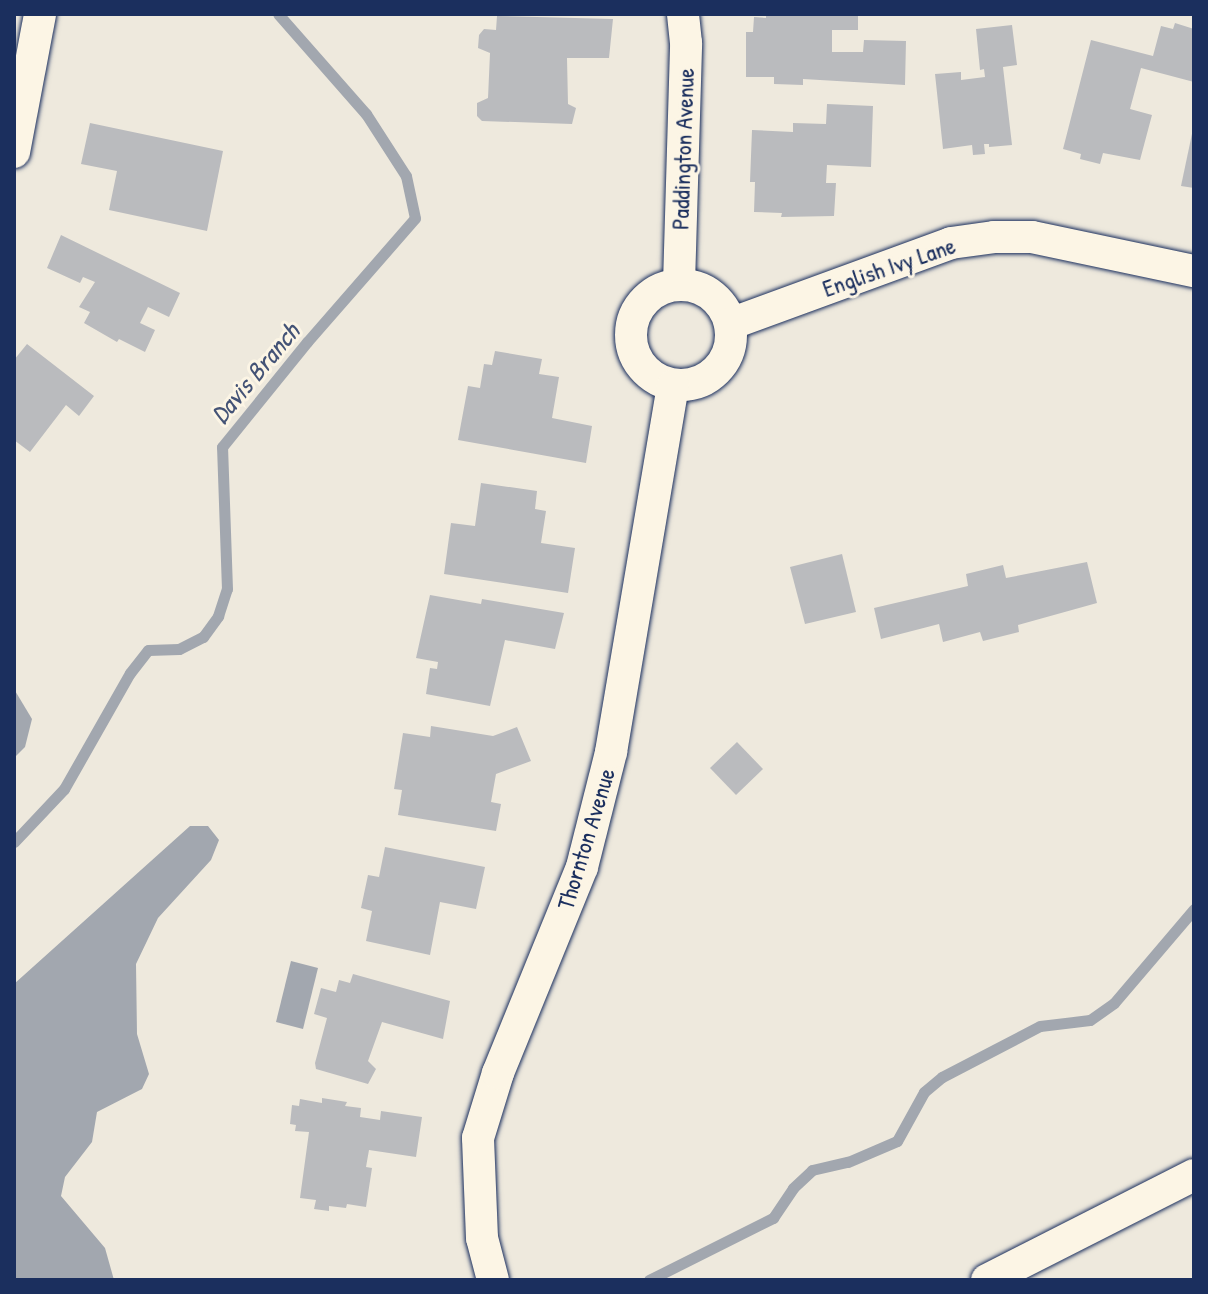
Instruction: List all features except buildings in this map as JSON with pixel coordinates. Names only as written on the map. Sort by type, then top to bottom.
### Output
[{"type":"street","points":[[14,152],[40,14]]},
{"type":"street","name":"Paddington Avenue","points":[[679,284],[686,43],[683,14]]},
{"type":"street","name":"English Ivy Lane","points":[[730,324],[951,243],[994,237],[1032,237],[1194,271]]},
{"type":"street","points":[[679,284],[712,295],[723,308],[730,324],[732,338],[723,364],[701,382],[673,385],[644,370],[630,340],[631,324],[648,296],[679,284]]},
{"type":"street","name":"Thornton Avenue","points":[[493,1280],[482,1238],[478,1138],[498,1073],[582,867],[614,737],[673,385]]},
{"type":"street","points":[[987,1280],[1194,1175]]},
{"type":"shaded area","points":[[14,689],[32,719],[25,747],[14,758]]},
{"type":"shaded area","points":[[190,826],[208,826],[219,840],[211,860],[158,918],[136,964],[137,1034],[149,1074],[142,1089],[97,1112],[92,1142],[65,1177],[61,1196],[105,1248],[114,1280],[14,1280],[14,984]]},
{"type":"shaded area","points":[[291,961],[318,968],[303,1029],[276,1022]]},
{"type":"waterway","name":"Davis Branch","points":[[14,842],[64,789],[130,673],[148,650],[179,649],[203,637],[218,616],[227,589],[222,447],[307,342],[415,218],[406,176],[366,114],[278,14]]},
{"type":"waterway","points":[[649,1280],[773,1218],[793,1188],[812,1170],[848,1162],[897,1141],[924,1092],[942,1077],[1040,1026],[1090,1020],[1114,1003],[1194,909]]}]
